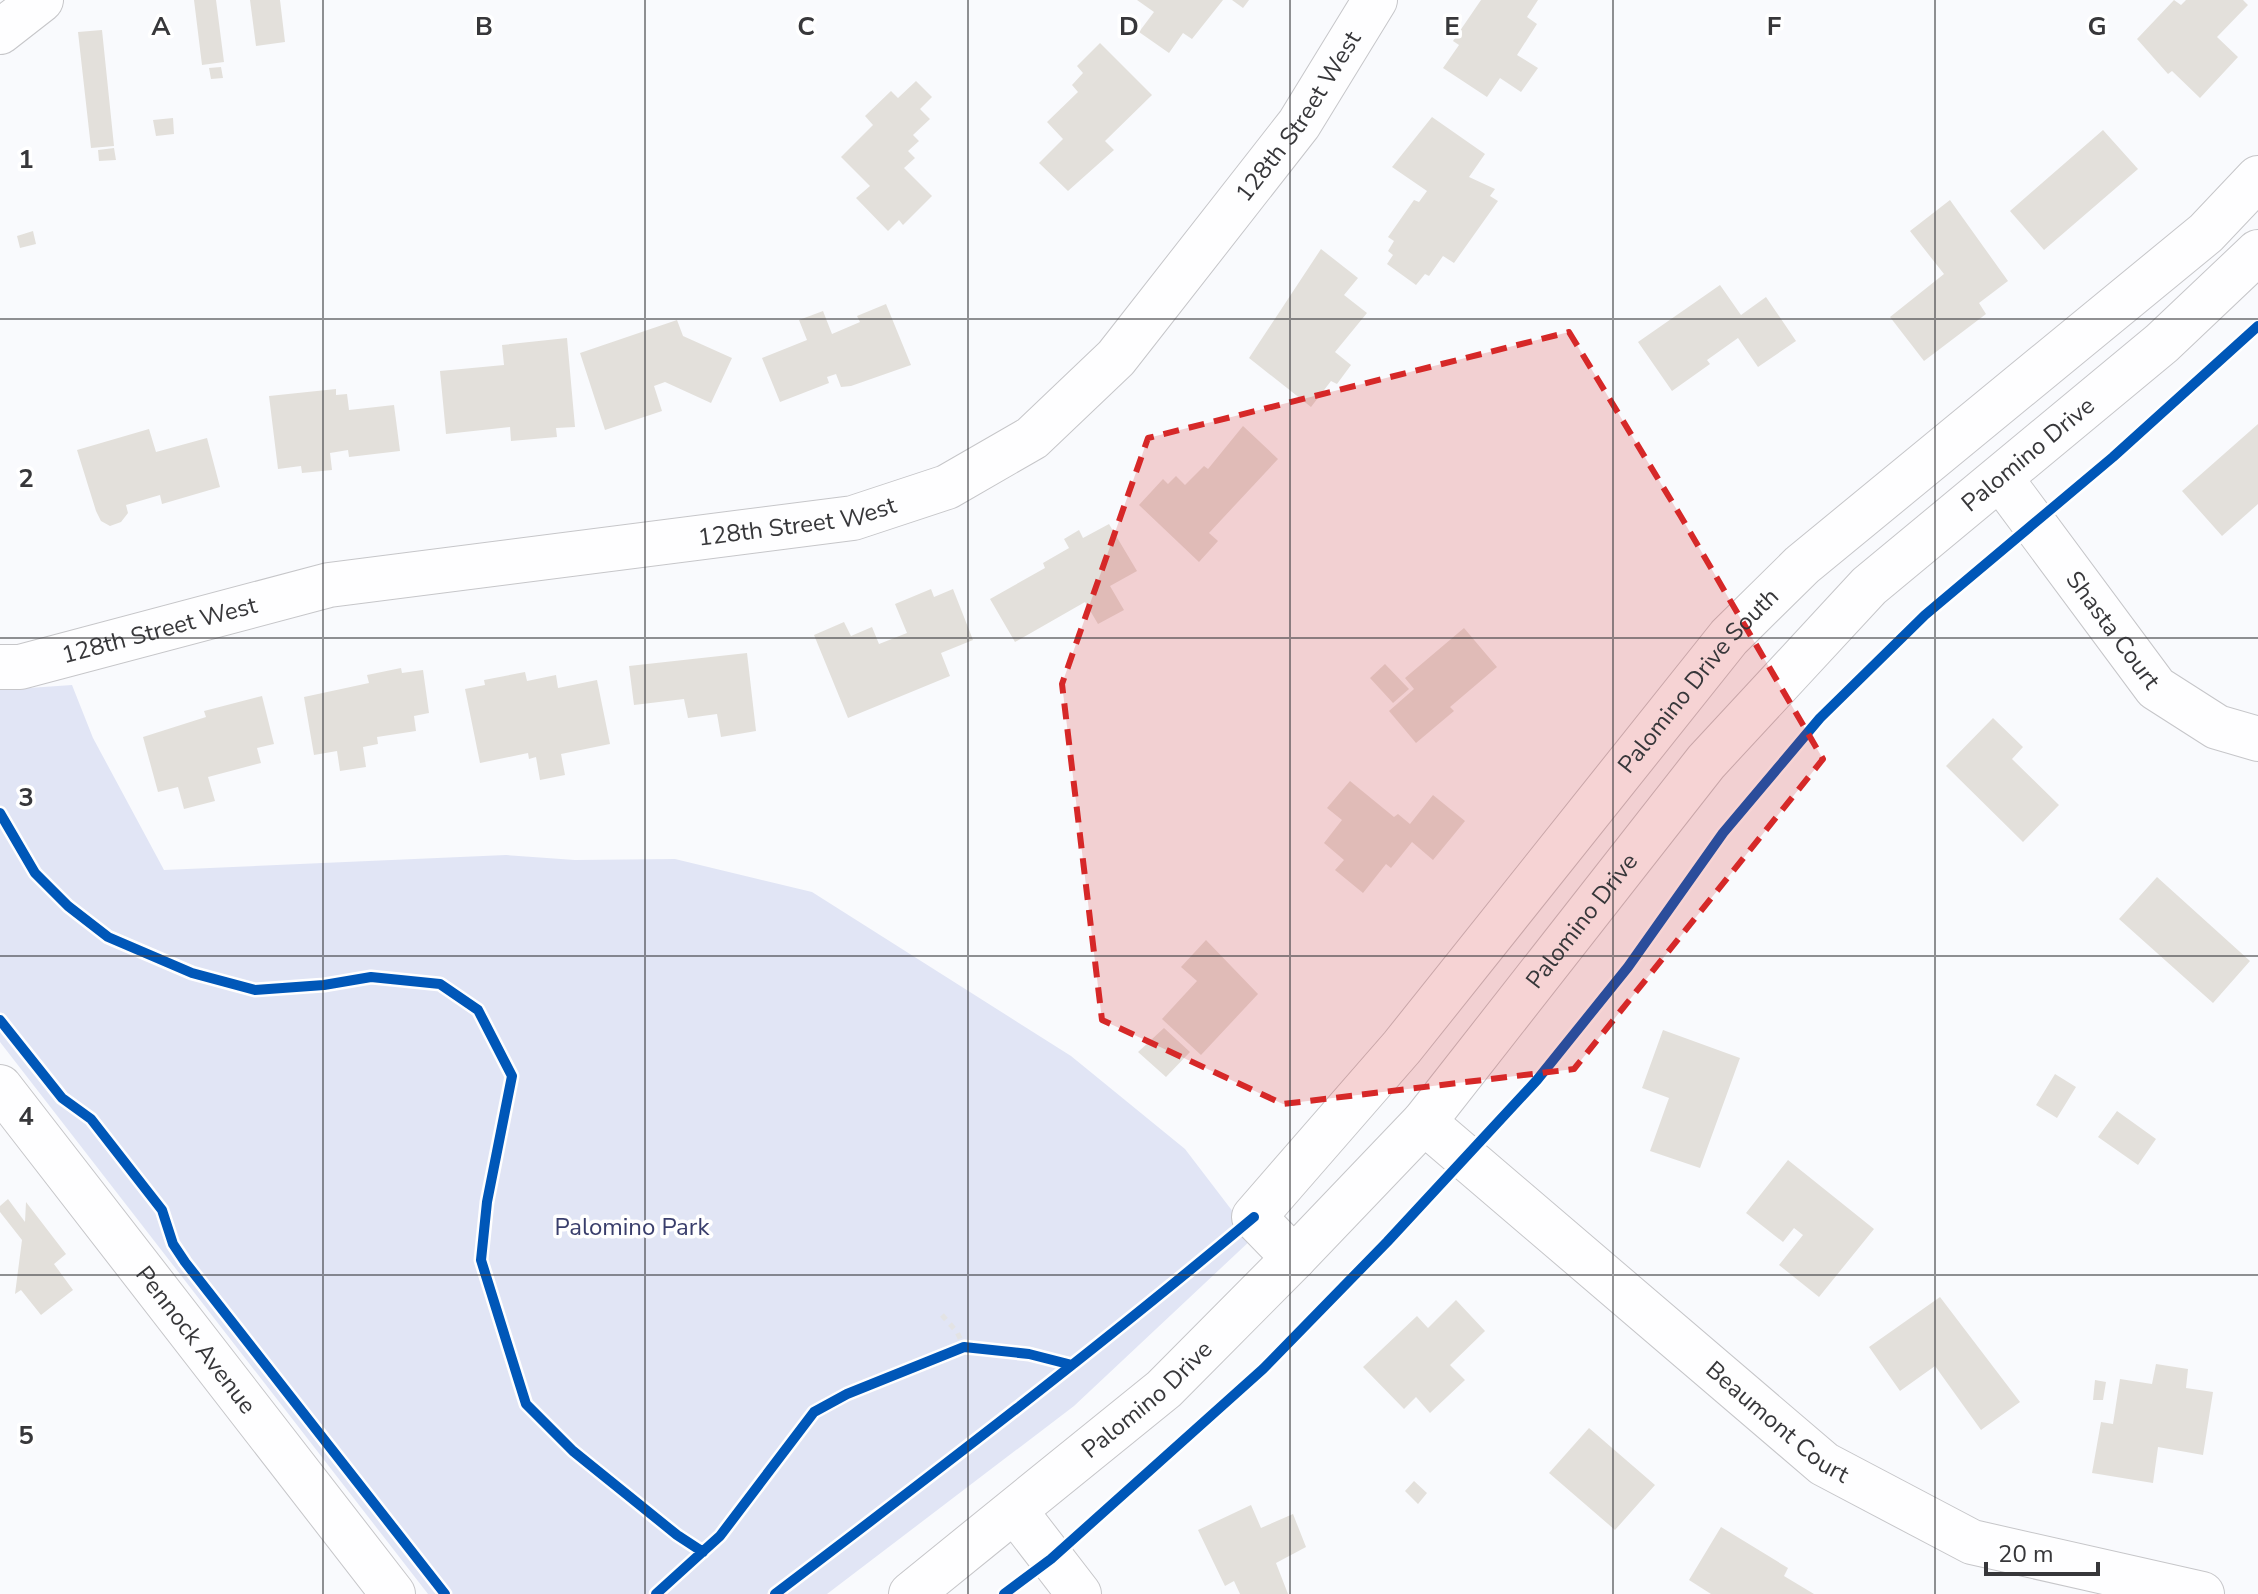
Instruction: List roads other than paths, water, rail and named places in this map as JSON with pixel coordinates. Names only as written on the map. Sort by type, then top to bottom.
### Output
[{"type":"street","points":[[0,32],[41,0]]},
{"type":"street","name":"128th Street West","points":[[0,667],[20,667],[329,585],[853,518],[947,487],[1032,438],[1116,358],[1299,124],[1375,0]]},
{"type":"street","name":"Palomino Drive South","points":[[1294,1258],[1254,1217],[1402,1047],[1729,637],[1802,565],[2206,233],[2258,178]]},
{"type":"street","name":"Palomino Drive","points":[[911,1594],[1164,1389],[1424,1122],[1706,762],[1869,586],[2162,343],[2258,252]]},
{"type":"street","name":"Shasta Court","points":[[2001,479],[2156,688],[2217,727],[2258,739]]},
{"type":"street","name":"Pennock Avenue","points":[[0,1087],[393,1594]]},
{"type":"street","name":"Beaumont Court","points":[[1424,1122],[1824,1464],[1972,1542],[2202,1594]]},
{"type":"street","points":[[1015,1511],[1079,1594]]},
{"type":"park label","name":"Palomino Park","points":[[632,1227]]}]
